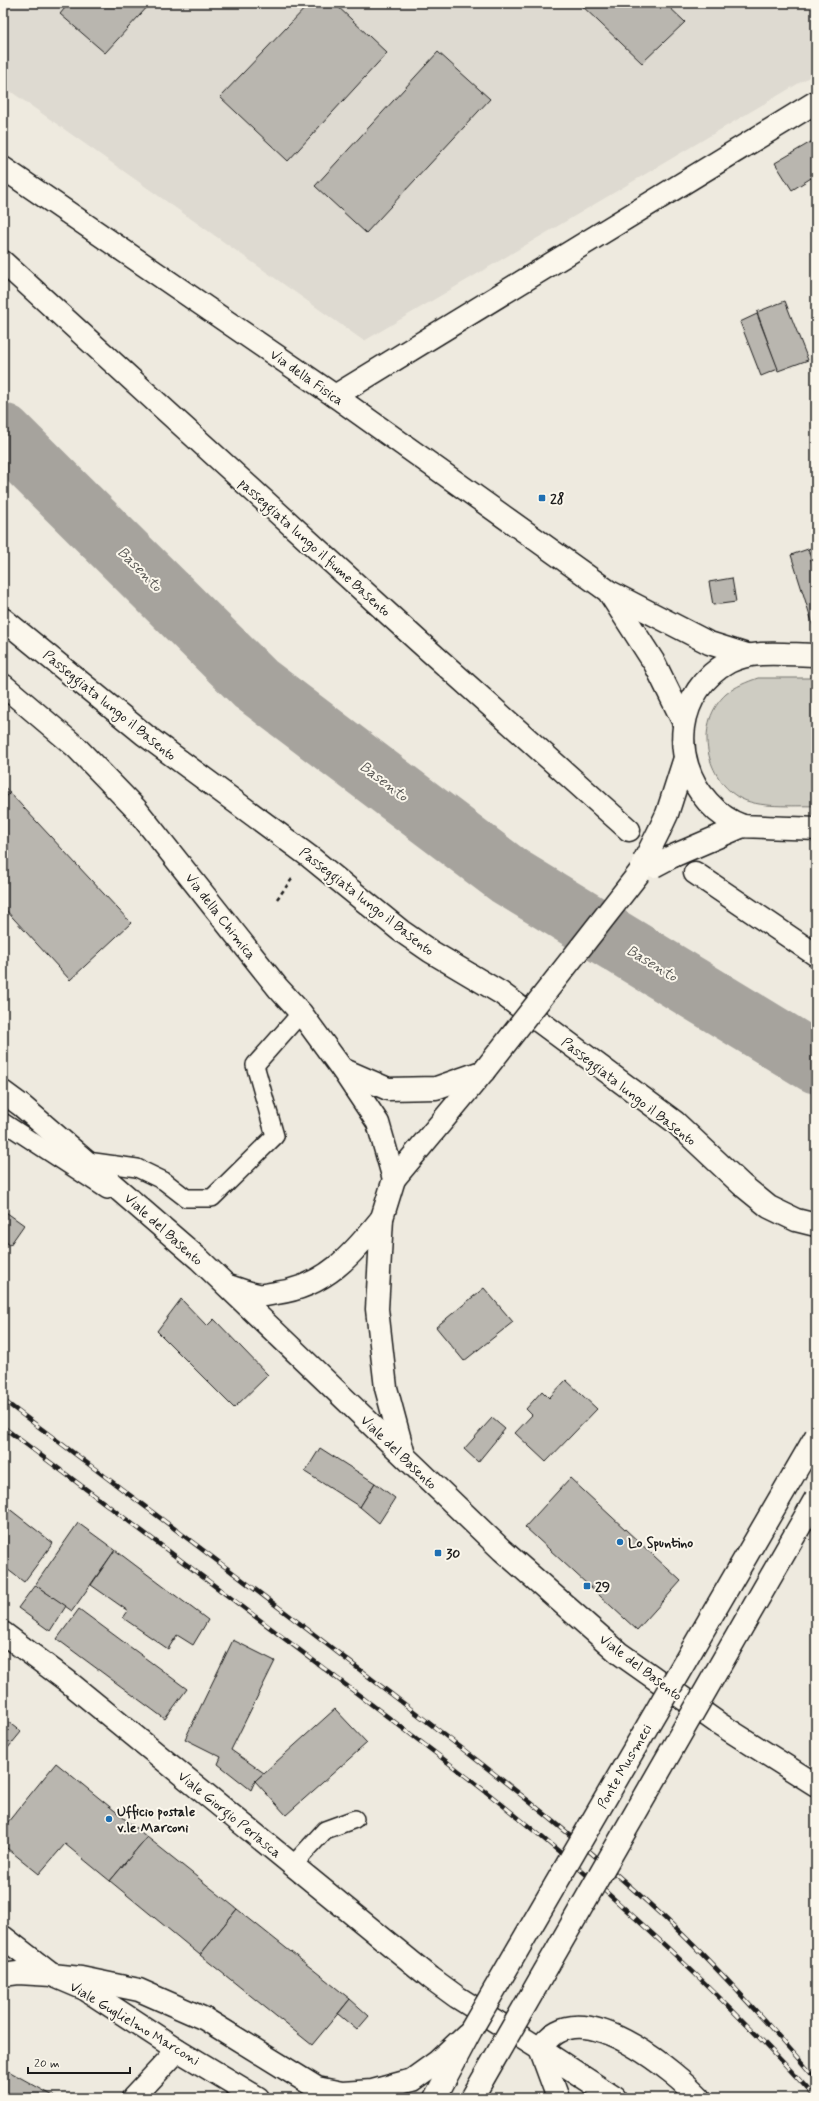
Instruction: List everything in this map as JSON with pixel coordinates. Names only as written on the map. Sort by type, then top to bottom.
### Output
[{"type":"street","points":[[335,396],[816,102]]},
{"type":"street","name":"Via della Fisica","points":[[3,168],[335,396],[608,591]]},
{"type":"street","name":"passeggiata lungo il fiume Basento","points":[[3,262],[411,635],[629,830]]},
{"type":"street","points":[[608,591],[709,643],[747,655],[816,655]]},
{"type":"street","points":[[608,591],[655,664],[684,723]]},
{"type":"street","name":"Passeggiata lungo il Basento","points":[[3,619],[145,735],[310,857],[401,931],[430,951],[501,992],[675,1122],[769,1207],[796,1220],[816,1224]]},
{"type":"street","points":[[404,1457],[386,1388],[377,1309],[382,1218],[394,1179],[484,1072],[639,874],[667,814],[684,761],[684,723],[690,704],[700,687],[713,673],[729,662],[747,655]]},
{"type":"street","name":"Via della Chimica","points":[[3,686],[76,747],[136,809],[278,988],[301,1013],[342,1069],[378,1123],[394,1179]]},
{"type":"street","points":[[684,761],[691,778],[708,803],[727,818],[743,826]]},
{"type":"street","points":[[639,874],[715,836],[743,826],[816,829]]},
{"type":"street","points":[[695,873],[816,955]]},
{"type":"street","points":[[342,1069],[388,1089],[436,1088],[484,1072]]},
{"type":"street","name":"Viale del Basento","points":[[3,1092],[22,1106],[164,1227],[502,1550],[619,1653],[718,1723],[816,1786]]},
{"type":"street","points":[[225,1285],[259,1295],[290,1291],[316,1280],[340,1265],[360,1246],[382,1218]]},
{"type":"street","name":"Ponte Musmeci","points":[[435,2098],[471,2030],[816,1436]]},
{"type":"street","points":[[472,2098],[816,1498]]},
{"type":"street","name":"Viale Giorgio Perlasca","points":[[3,1632],[66,1680],[431,1978],[457,1997],[540,2049]]},
{"type":"street","points":[[3,1937],[52,1976],[81,1978],[139,1990],[205,2019],[317,2088],[342,2093],[372,2091],[412,2080],[437,2062],[471,2030]]},
{"type":"street","name":"Viale Guglielmo Marconi","points":[[3,1975],[18,1973],[52,1976],[84,1989],[178,2050],[258,2098]]},
{"type":"street","points":[[540,2049],[548,2038],[558,2031],[568,2028],[596,2029],[624,2041],[665,2065],[700,2098]]},
{"type":"street","points":[[540,2049],[558,2098]]},
{"type":"street","points":[[540,2049],[615,2098]]},
{"type":"street","points":[[133,2098],[178,2050]]},
{"type":"lane","points":[[87,1161],[137,1168],[164,1181],[186,1198],[212,1198],[275,1136],[255,1065],[301,1013]]},
{"type":"lane","points":[[3,1122],[164,1227]]},
{"type":"lane","points":[[293,1865],[325,1830],[355,1819]]},
{"type":"shaded area","points":[[3,3],[816,3],[816,73],[364,341],[3,86]]},
{"type":"shaded area","points":[[758,678],[816,678],[816,806],[765,805],[746,801],[726,788],[717,776],[711,763],[707,733],[710,719],[716,706],[730,691],[742,684]]},
{"type":"building","points":[[69,3],[151,3],[105,53],[60,14]]},
{"type":"building","points":[[310,3],[334,3],[387,53],[288,161],[220,97]]},
{"type":"building","points":[[579,3],[665,3],[685,22],[642,63]]},
{"type":"building","points":[[438,52],[490,99],[366,233],[315,186]]},
{"type":"building","points":[[816,139],[816,175],[792,190],[775,163]]},
{"type":"building","points":[[785,301],[808,360],[778,371],[757,312]]},
{"type":"building","points":[[757,314],[778,369],[761,376],[740,322]]},
{"type":"building","points":[[816,546],[816,565],[812,567],[808,549]]},
{"type":"building","points":[[808,549],[816,577],[816,624],[813,625],[791,555]]},
{"type":"building","points":[[816,565],[816,577],[812,567]]},
{"type":"building","points":[[732,578],[736,602],[713,605],[709,582]]},
{"type":"building","points":[[3,785],[10,793],[3,800]]},
{"type":"building","points":[[10,793],[131,923],[70,980],[3,907],[3,800]]},
{"type":"building","points":[[3,1210],[24,1225],[10,1245],[3,1240]]},
{"type":"building","points":[[484,1288],[513,1322],[464,1361],[436,1327]]},
{"type":"building","points":[[181,1299],[207,1326],[214,1319],[268,1375],[234,1408],[157,1331]]},
{"type":"building","points":[[566,1380],[597,1409],[546,1462],[515,1433],[532,1415],[526,1409],[542,1391],[549,1398]]},
{"type":"building","points":[[492,1418],[505,1429],[478,1462],[464,1449]]},
{"type":"building","points":[[320,1448],[375,1483],[360,1507],[305,1472]]},
{"type":"building","points":[[570,1478],[681,1581],[637,1630],[525,1527]]},
{"type":"building","points":[[375,1483],[395,1498],[379,1523],[360,1507]]},
{"type":"building","points":[[3,1504],[53,1543],[24,1582],[3,1566]]},
{"type":"building","points":[[78,1523],[115,1550],[72,1611],[35,1585]]},
{"type":"building","points":[[115,1550],[208,1620],[193,1645],[177,1635],[168,1649],[123,1618],[128,1611],[91,1585]]},
{"type":"building","points":[[35,1585],[66,1606],[50,1631],[18,1608]]},
{"type":"building","points":[[79,1609],[187,1689],[165,1719],[57,1639]]},
{"type":"building","points":[[233,1640],[275,1661],[231,1750],[264,1773],[255,1781],[251,1790],[218,1764],[221,1757],[185,1739]]},
{"type":"building","points":[[335,1709],[367,1743],[286,1815],[255,1781]]},
{"type":"building","points":[[3,1718],[21,1732],[3,1754]]},
{"type":"building","points":[[56,1763],[147,1837],[110,1881],[65,1844],[39,1874],[3,1845],[3,1828]]},
{"type":"building","points":[[147,1837],[237,1909],[200,1955],[110,1881]]},
{"type":"building","points":[[237,1909],[350,1999],[312,2045],[200,1955]]},
{"type":"building","points":[[350,1999],[369,2016],[357,2030],[338,2014]]},
{"type":"building","points":[[3,2068],[57,2098],[3,2098]]},
{"type":"waterway","name":"Basento","points":[[3,434],[255,684],[509,876],[816,1063]]},
{"type":"railway","points":[[3,1400],[189,1539],[492,1772],[570,1835],[682,1934],[717,1969],[816,2079]]},
{"type":"railway","points":[[3,1427],[426,1746],[533,1830],[618,1902],[659,1940],[739,2017],[816,2098]]},
{"type":"place","name":"28","points":[[542,498]]},
{"type":"place","name":"Lo Spuntino","points":[[620,1542]]},
{"type":"place","name":"30","points":[[438,1553]]},
{"type":"place","name":"29","points":[[587,1586]]},
{"type":"place","name":"Ufficio postale v.le Marconi","points":[[109,1819]]}]
